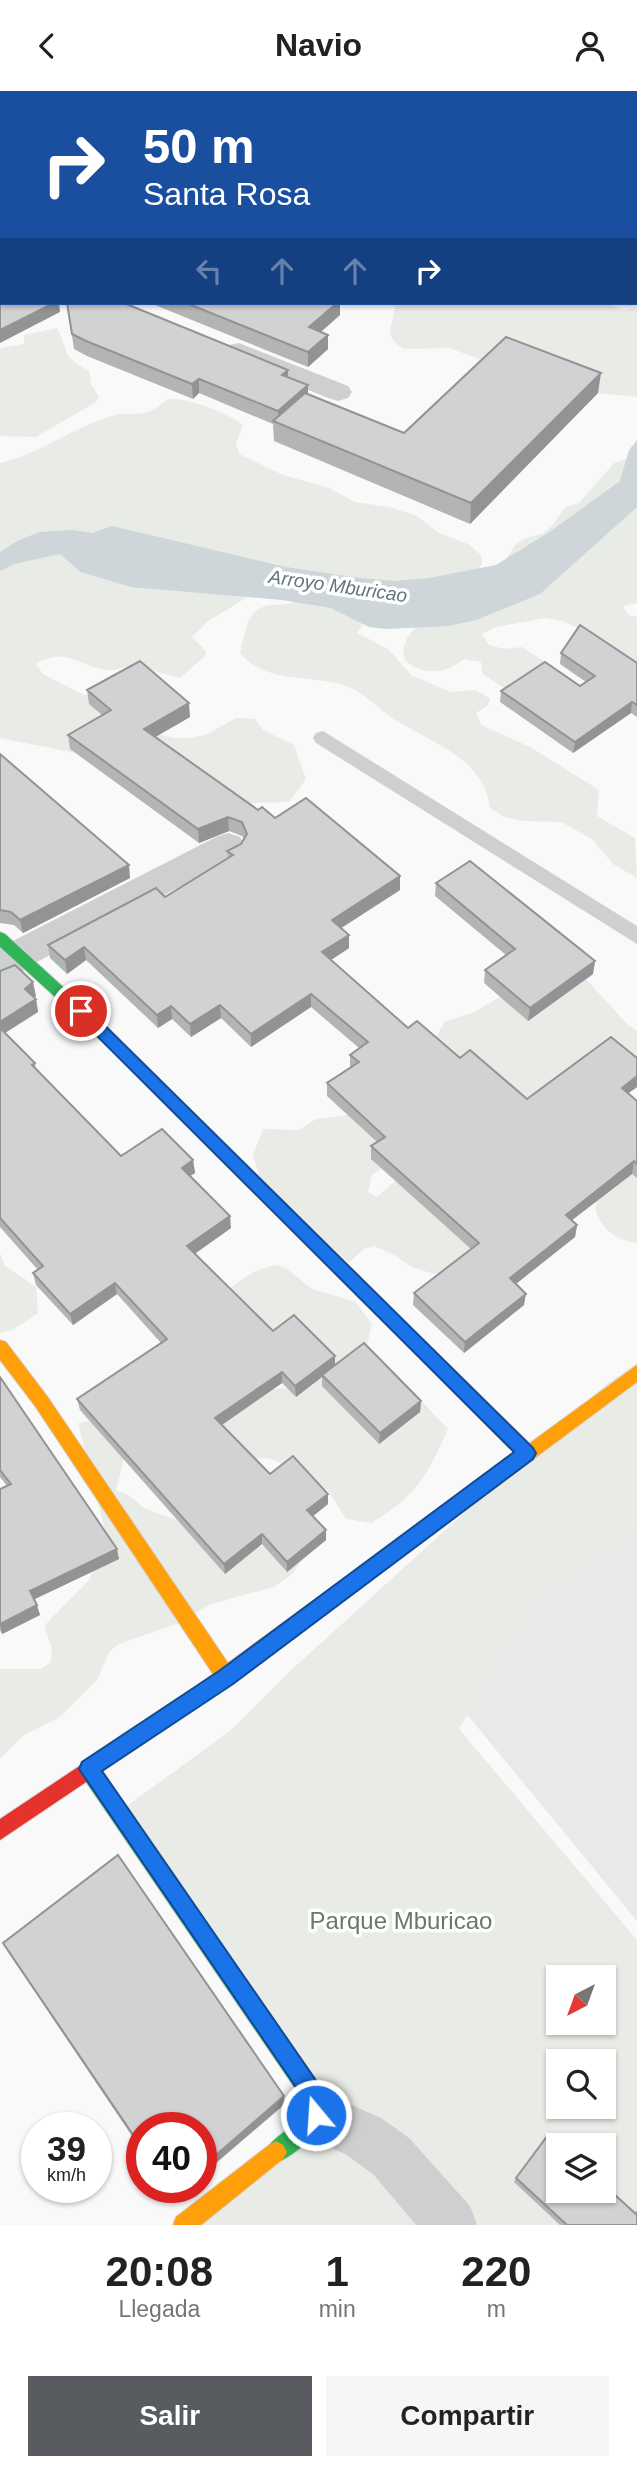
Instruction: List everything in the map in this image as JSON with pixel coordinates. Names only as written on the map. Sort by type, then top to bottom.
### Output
[{"type":"street","points":[[210,339],[338,392]]},
{"type":"street","points":[[228,846],[7,953],[101,1030],[527,1453]]},
{"type":"street","points":[[0,1346],[41,1401],[226,1677]]},
{"type":"street","points":[[0,1830],[226,1677],[637,1372]]},
{"type":"street","points":[[89,1769],[316,2100],[316,2115],[305,2129],[184,2225]]},
{"type":"street","points":[[316,2115],[363,2137],[391,2156],[451,2225]]},
{"type":"lane","points":[[323,738],[637,936]]},
{"type":"shaded area","points":[[637,1443],[637,1921],[391,1622]]},
{"type":"green space","points":[[610,305],[624,310],[637,307],[637,397],[598,393],[489,363],[450,348],[404,349],[394,342],[390,332],[395,306]]},
{"type":"green space","points":[[57,328],[67,353],[89,371],[91,384],[99,397],[96,402],[36,437],[0,436],[0,348],[24,344],[24,335]]},
{"type":"green space","points":[[168,399],[207,407],[243,425],[236,444],[239,454],[283,475],[329,488],[355,502],[389,507],[417,516],[439,533],[468,544],[481,555],[482,565],[472,574],[249,596],[207,622],[192,637],[206,651],[205,656],[180,678],[137,668],[99,668],[65,657],[47,659],[36,664],[43,674],[84,695],[117,698],[156,733],[174,738],[208,734],[236,718],[255,719],[263,730],[294,745],[306,779],[289,802],[252,803],[81,754],[0,738],[0,463],[29,453],[98,421],[116,415],[147,412]]},
{"type":"green space","points":[[637,455],[637,603],[623,606],[628,615],[637,617],[637,683],[578,628],[545,618],[496,627],[482,634],[489,645],[504,649],[522,647],[546,663],[508,691],[483,674],[481,662],[464,659],[450,668],[427,671],[405,661],[403,649],[407,638],[425,615],[497,574],[515,545],[526,538],[542,534],[552,526],[565,507],[579,503],[614,463]]},
{"type":"green space","points":[[301,599],[367,618],[357,633],[388,649],[411,675],[450,692],[476,690],[490,699],[488,705],[476,713],[481,725],[530,747],[599,790],[597,816],[635,838],[637,878],[613,864],[592,839],[561,822],[524,821],[504,817],[490,808],[486,791],[467,764],[440,745],[395,720],[357,691],[337,683],[264,671],[240,653],[252,615],[264,606]]},
{"type":"green space","points":[[585,978],[627,1024],[637,1031],[637,1069],[536,1098],[484,1094],[435,1038],[445,1022],[474,1012],[507,993]]},
{"type":"green space","points":[[364,1105],[402,1153],[372,1175],[368,1192],[377,1197],[398,1179],[475,1248],[445,1271],[434,1274],[412,1267],[374,1246],[363,1249],[349,1263],[262,1184],[253,1155],[263,1129],[299,1130],[316,1119],[348,1115]]},
{"type":"green space","points":[[637,1168],[637,1243],[610,1232],[600,1221],[595,1207],[604,1181]]},
{"type":"green space","points":[[0,1253],[5,1266],[36,1287],[38,1313],[12,1330],[0,1333]]},
{"type":"green space","points":[[278,1265],[312,1289],[356,1302],[372,1324],[367,1345],[373,1354],[393,1371],[448,1429],[427,1472],[410,1494],[371,1523],[346,1519],[327,1489],[315,1492],[288,1468],[273,1460],[257,1459],[237,1472],[219,1431],[236,1403],[268,1390],[281,1388],[304,1391],[313,1385],[316,1375],[221,1296],[254,1272]]},
{"type":"green space","name":"Parque Mburicao","points":[[637,1363],[637,1531],[536,1598],[459,1729],[637,1940],[637,2225],[188,2225],[335,2117],[120,1811],[230,1731],[288,1673],[604,1386]]},
{"type":"green space","points":[[90,1421],[124,1458],[116,1491],[127,1494],[144,1508],[176,1520],[232,1554],[266,1545],[300,1553],[299,1564],[292,1574],[274,1587],[211,1604],[179,1623],[119,1644],[110,1651],[97,1680],[60,1717],[24,1735],[0,1759],[0,1669],[41,1669],[51,1662],[52,1648],[44,1626],[89,1580],[107,1539],[78,1423]]},
{"type":"water","name":"Arroyo Mburicao","points":[[637,440],[637,507],[540,594],[476,620],[449,626],[385,629],[369,627],[331,608],[282,600],[131,587],[81,572],[60,554],[14,564],[0,571],[0,552],[19,540],[40,532],[73,530],[92,533],[112,526],[286,567],[360,578],[395,581],[429,578],[496,565],[551,531],[620,481],[629,450]]},
{"type":"building","points":[[0,305],[50,305],[0,330]]},
{"type":"building","points":[[67,305],[129,305],[288,370],[282,375],[308,385],[278,411],[199,379],[192,384],[72,334]]},
{"type":"building","points":[[191,305],[335,305],[309,327],[328,335],[308,352]]},
{"type":"building","points":[[506,337],[601,373],[471,503],[273,421],[305,393],[404,433]]},
{"type":"building","points":[[580,625],[637,663],[637,705],[632,702],[575,742],[501,691],[545,662],[580,686],[595,676],[561,653]]},
{"type":"building","points":[[140,661],[189,703],[144,729],[258,810],[262,807],[275,818],[306,798],[400,876],[332,920],[349,935],[322,952],[408,1028],[417,1021],[460,1058],[470,1050],[527,1099],[611,1037],[637,1058],[637,1076],[622,1088],[637,1101],[637,1164],[634,1161],[566,1215],[577,1225],[510,1278],[526,1294],[465,1342],[414,1293],[479,1243],[371,1146],[385,1137],[327,1083],[359,1062],[350,1055],[368,1042],[311,994],[251,1034],[220,1005],[190,1024],[171,1006],[157,1015],[84,947],[65,960],[48,945],[156,888],[165,897],[233,855],[227,851],[241,844],[247,834],[242,822],[228,817],[198,829],[68,735],[111,710],[87,690]]},
{"type":"building","points":[[0,754],[129,865],[20,920],[11,912],[0,910]]},
{"type":"building","points":[[470,861],[595,961],[530,1008],[485,970],[515,949],[436,883]]},
{"type":"building","points":[[15,965],[33,982],[25,989],[36,999],[0,1022],[0,971]]},
{"type":"building","points":[[0,1028],[35,1063],[32,1065],[121,1156],[162,1129],[193,1160],[182,1168],[230,1216],[187,1246],[273,1331],[294,1315],[335,1356],[295,1386],[282,1372],[215,1418],[270,1474],[293,1456],[328,1494],[307,1510],[326,1530],[287,1562],[262,1534],[224,1564],[77,1399],[167,1339],[115,1283],[70,1314],[33,1273],[43,1266],[0,1218]]},
{"type":"building","points":[[364,1343],[421,1401],[380,1433],[322,1375]]},
{"type":"building","points":[[0,1377],[117,1549],[30,1591],[37,1605],[0,1624],[0,1489],[11,1484],[0,1470]]},
{"type":"building","points":[[118,1855],[284,2096],[217,2154],[217,2112],[126,2112],[126,2124],[3,1943]]},
{"type":"building","points":[[546,2138],[546,2203],[616,2203],[616,2196],[636,2214],[637,2212],[637,2225],[567,2225],[516,2178]]},
{"type":"traffic: fast","points":[[0,938],[101,1030],[452,1379]]},
{"type":"traffic: fast","points":[[89,1769],[316,2100],[308,2124],[276,2152]]},
{"type":"traffic: slow","points":[[0,1347],[41,1401],[226,1677]]},
{"type":"traffic: slow","points":[[204,1692],[637,1372]]},
{"type":"traffic: slow","points":[[184,2225],[276,2152]]},
{"type":"traffic: jam","points":[[452,1379],[527,1453]]},
{"type":"traffic: jam","points":[[0,1830],[204,1692]]},
{"type":"route","points":[[81,1011],[527,1453],[226,1677],[89,1769],[316,2100],[316,2115]]}]
